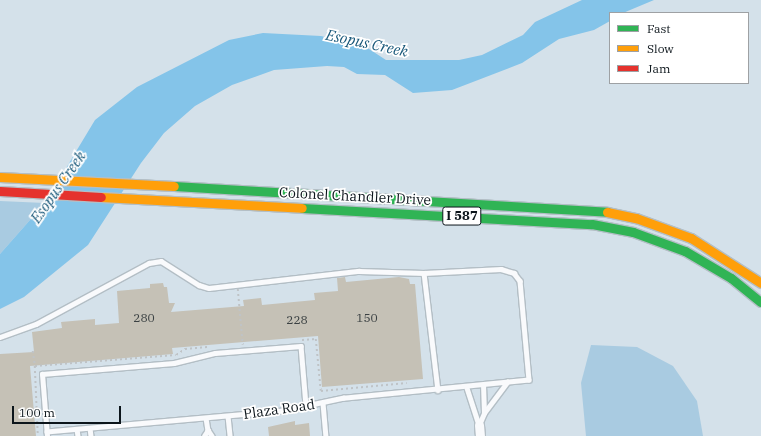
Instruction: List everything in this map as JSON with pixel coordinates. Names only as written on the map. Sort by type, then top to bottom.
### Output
[{"type":"highway","name":"Colonel Chandler Drive","points":[[0,177],[564,206],[608,212],[651,222],[691,238],[728,259],[761,283]]},
{"type":"highway","name":"Colonel Chandler Drive","points":[[0,191],[563,221],[605,226],[646,236],[685,251],[720,271],[761,302]]},
{"type":"street","points":[[479,425],[480,436]]},
{"type":"lane","points":[[0,337],[36,324],[149,263],[161,261],[203,287],[238,286],[359,271],[424,273],[438,390]]},
{"type":"lane","name":"Plaza Road","points":[[47,434],[77,429],[228,416],[323,403],[529,380],[520,281],[514,273],[501,269],[424,273]]},
{"type":"lane","points":[[47,434],[42,374],[174,363],[215,353],[301,346],[306,406]]},
{"type":"lane","points":[[479,425],[484,413],[507,382]]},
{"type":"lane","points":[[483,386],[484,413]]},
{"type":"lane","points":[[467,388],[479,425]]},
{"type":"lane","points":[[323,403],[326,436]]},
{"type":"lane","points":[[228,416],[230,436]]},
{"type":"lane","points":[[206,418],[208,430],[212,436]]},
{"type":"lane","points":[[90,428],[90,436]]},
{"type":"lane","points":[[77,429],[78,436]]},
{"type":"lane","points":[[204,436],[208,430]]},
{"type":"path","points":[[238,286],[243,345]]},
{"type":"path","points":[[294,341],[316,339],[321,391],[407,383]]},
{"type":"path","points":[[236,345],[250,344]]},
{"type":"path","points":[[35,366],[176,355],[186,349],[214,347]]},
{"type":"path","points":[[33,351],[38,436]]},
{"type":"shaded area","points":[[0,201],[45,203],[0,254]]},
{"type":"shaded area","points":[[591,345],[637,347],[673,366],[697,401],[703,436],[586,436],[581,383]]},
{"type":"water","name":"Esopus Creek","points":[[582,0],[654,0],[625,12],[609,12],[609,22],[594,30],[559,39],[522,63],[452,90],[413,93],[385,75],[357,74],[344,67],[327,66],[274,70],[232,85],[195,106],[164,133],[141,163],[88,245],[24,297],[0,309],[0,254],[45,203],[95,120],[137,87],[229,40],[263,33],[321,36],[366,47],[386,60],[459,60],[482,55],[523,35],[535,22]]},
{"type":"building","points":[[345,277],[346,282],[399,277],[409,279],[410,284],[415,284],[423,379],[322,387],[318,336],[172,348],[173,354],[30,366],[36,436],[0,436],[0,354],[34,352],[32,332],[62,328],[61,322],[95,319],[95,325],[119,323],[117,291],[150,288],[150,284],[163,283],[164,287],[167,287],[169,303],[175,303],[171,312],[244,306],[243,300],[261,298],[262,305],[315,300],[314,293],[338,291],[337,278]]},
{"type":"building","points":[[295,421],[295,425],[309,423],[310,436],[269,436],[268,427]]},
{"type":"traffic: fast","points":[[174,186],[607,212]]},
{"type":"traffic: fast","points":[[302,208],[592,224],[633,232],[685,251],[731,278],[761,302]]},
{"type":"traffic: slow","points":[[0,177],[174,186]]},
{"type":"traffic: slow","points":[[101,197],[302,208]]},
{"type":"traffic: slow","points":[[607,212],[636,218],[691,238],[761,283]]},
{"type":"traffic: jam","points":[[0,191],[101,197]]}]
